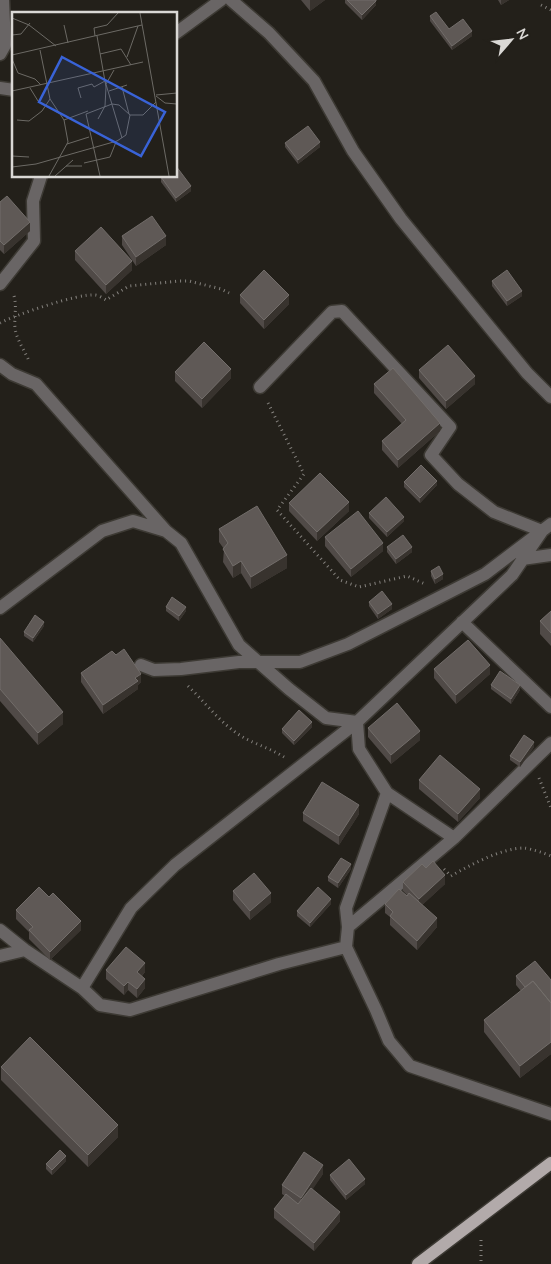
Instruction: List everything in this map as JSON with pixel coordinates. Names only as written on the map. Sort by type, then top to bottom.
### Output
[{"type":"main road","points":[[418,1264],[551,1164]]},
{"type":"street","points":[[0,54],[4,45],[3,0]]},
{"type":"street","points":[[178,32],[221,0]]},
{"type":"street","points":[[231,0],[269,32],[314,81],[353,151],[401,219],[527,373],[551,397]]},
{"type":"street","points":[[3,281],[34,241],[32,200],[40,178]]},
{"type":"street","points":[[260,387],[332,312],[342,311],[450,427],[431,455],[458,484],[494,512],[546,527]]},
{"type":"street","points":[[0,365],[12,374],[36,384],[166,531],[181,543],[239,645],[289,689],[326,718],[357,722]]},
{"type":"street","points":[[0,608],[102,531],[133,521],[166,531]]},
{"type":"street","points":[[82,988],[131,908],[175,865],[357,722],[512,574],[546,527]]},
{"type":"street","points":[[141,665],[154,670],[215,664],[300,662],[348,644],[485,574],[546,527]]},
{"type":"street","points":[[522,559],[551,555]]},
{"type":"street","points":[[462,622],[551,707]]},
{"type":"street","points":[[357,722],[359,749],[387,793],[454,838]]},
{"type":"street","points":[[348,927],[454,838],[551,743]]},
{"type":"street","points":[[387,793],[346,908],[348,927],[346,947],[389,1041],[410,1066],[551,1114]]},
{"type":"street","points":[[0,930],[25,950],[82,988],[100,1005],[130,1010],[279,964],[346,947]]},
{"type":"street","points":[[0,956],[25,950]]},
{"type":"path","points":[[541,5],[551,10]]},
{"type":"path","points":[[3,281],[14,293],[16,306],[15,326],[18,341],[27,358],[36,384]]},
{"type":"path","points":[[0,323],[16,315],[60,302],[95,295],[106,300],[129,286],[190,281],[229,293]]},
{"type":"path","points":[[260,387],[304,474],[277,510],[340,580],[359,587],[407,576],[447,593]]},
{"type":"path","points":[[171,669],[222,721],[251,742],[272,749],[289,761],[294,771]]},
{"type":"path","points":[[533,762],[551,808]]},
{"type":"path","points":[[430,857],[451,876],[473,864],[501,853],[524,848],[551,856]]},
{"type":"building","points":[[347,0],[376,0],[376,1],[362,15]]},
{"type":"building","points":[[436,12],[449,29],[463,19],[472,31],[452,46],[430,16]]},
{"type":"building","points":[[308,126],[320,142],[298,160],[285,143]]},
{"type":"building","points":[[178,169],[191,186],[176,198],[162,178],[178,178]]},
{"type":"building","points":[[7,196],[30,222],[4,245],[0,241],[0,202]]},
{"type":"building","points":[[152,216],[166,236],[136,257],[122,236]]},
{"type":"building","points":[[101,227],[132,261],[106,285],[75,251]]},
{"type":"building","points":[[264,270],[289,295],[264,320],[240,295]]},
{"type":"building","points":[[507,270],[522,291],[507,301],[492,281]]},
{"type":"building","points":[[204,342],[231,369],[202,399],[175,372]]},
{"type":"building","points":[[448,345],[475,376],[446,401],[419,370]]},
{"type":"building","points":[[393,368],[440,423],[398,460],[382,441],[406,420],[374,384]]},
{"type":"building","points":[[421,465],[437,481],[420,498],[404,482]]},
{"type":"building","points":[[320,473],[349,502],[317,532],[289,503]]},
{"type":"building","points":[[386,497],[404,517],[387,532],[369,513]]},
{"type":"building","points":[[257,506],[287,555],[251,577],[241,561],[233,566],[223,549],[228,543],[219,529]]},
{"type":"building","points":[[358,511],[383,543],[351,569],[325,537]]},
{"type":"building","points":[[403,535],[412,547],[396,559],[387,547]]},
{"type":"building","points":[[439,566],[443,574],[435,579],[431,571]]},
{"type":"building","points":[[382,591],[392,604],[378,614],[369,602]]},
{"type":"building","points":[[172,597],[186,607],[179,616],[166,607]]},
{"type":"building","points":[[551,611],[551,633],[540,621]]},
{"type":"building","points":[[35,615],[44,622],[33,638],[24,632]]},
{"type":"building","points":[[0,638],[63,712],[38,733],[0,689]]},
{"type":"building","points":[[468,640],[490,665],[456,695],[434,669]]},
{"type":"building","points":[[124,649],[141,674],[135,678],[138,681],[103,705],[81,673],[112,651],[116,655]]},
{"type":"building","points":[[500,671],[520,685],[511,699],[491,685]]},
{"type":"building","points":[[397,703],[420,731],[391,755],[368,728]]},
{"type":"building","points":[[299,710],[312,722],[294,741],[282,729]]},
{"type":"building","points":[[524,735],[534,742],[520,762],[510,756]]},
{"type":"building","points":[[440,755],[480,789],[458,814],[419,780]]},
{"type":"building","points":[[322,782],[359,805],[339,836],[303,813]]},
{"type":"building","points":[[341,858],[351,864],[338,883],[328,877]]},
{"type":"building","points":[[433,861],[445,875],[419,899],[403,882],[422,864],[426,868]]},
{"type":"building","points":[[254,873],[271,893],[250,911],[233,891]]},
{"type":"building","points":[[39,887],[49,897],[53,893],[81,921],[50,952],[29,930],[33,927],[16,910]]},
{"type":"building","points":[[318,887],[331,899],[310,923],[297,911]]},
{"type":"building","points":[[399,889],[407,896],[409,893],[437,918],[417,941],[390,916],[393,912],[385,904]]},
{"type":"building","points":[[126,947],[145,963],[137,972],[145,979],[137,989],[128,982],[124,986],[106,970]]},
{"type":"building","points":[[535,961],[551,980],[551,1003],[533,981],[525,987],[516,976]]},
{"type":"building","points":[[533,981],[551,1003],[551,1042],[520,1066],[484,1020]]},
{"type":"building","points":[[30,1037],[118,1125],[88,1155],[1,1067]]},
{"type":"building","points":[[60,1150],[66,1156],[52,1170],[46,1164]]},
{"type":"building","points":[[304,1152],[323,1165],[301,1198],[282,1185]]},
{"type":"building","points":[[349,1159],[365,1179],[346,1195],[330,1175]]},
{"type":"building","points":[[311,1188],[340,1212],[314,1243],[274,1209],[286,1194],[298,1204]]}]
